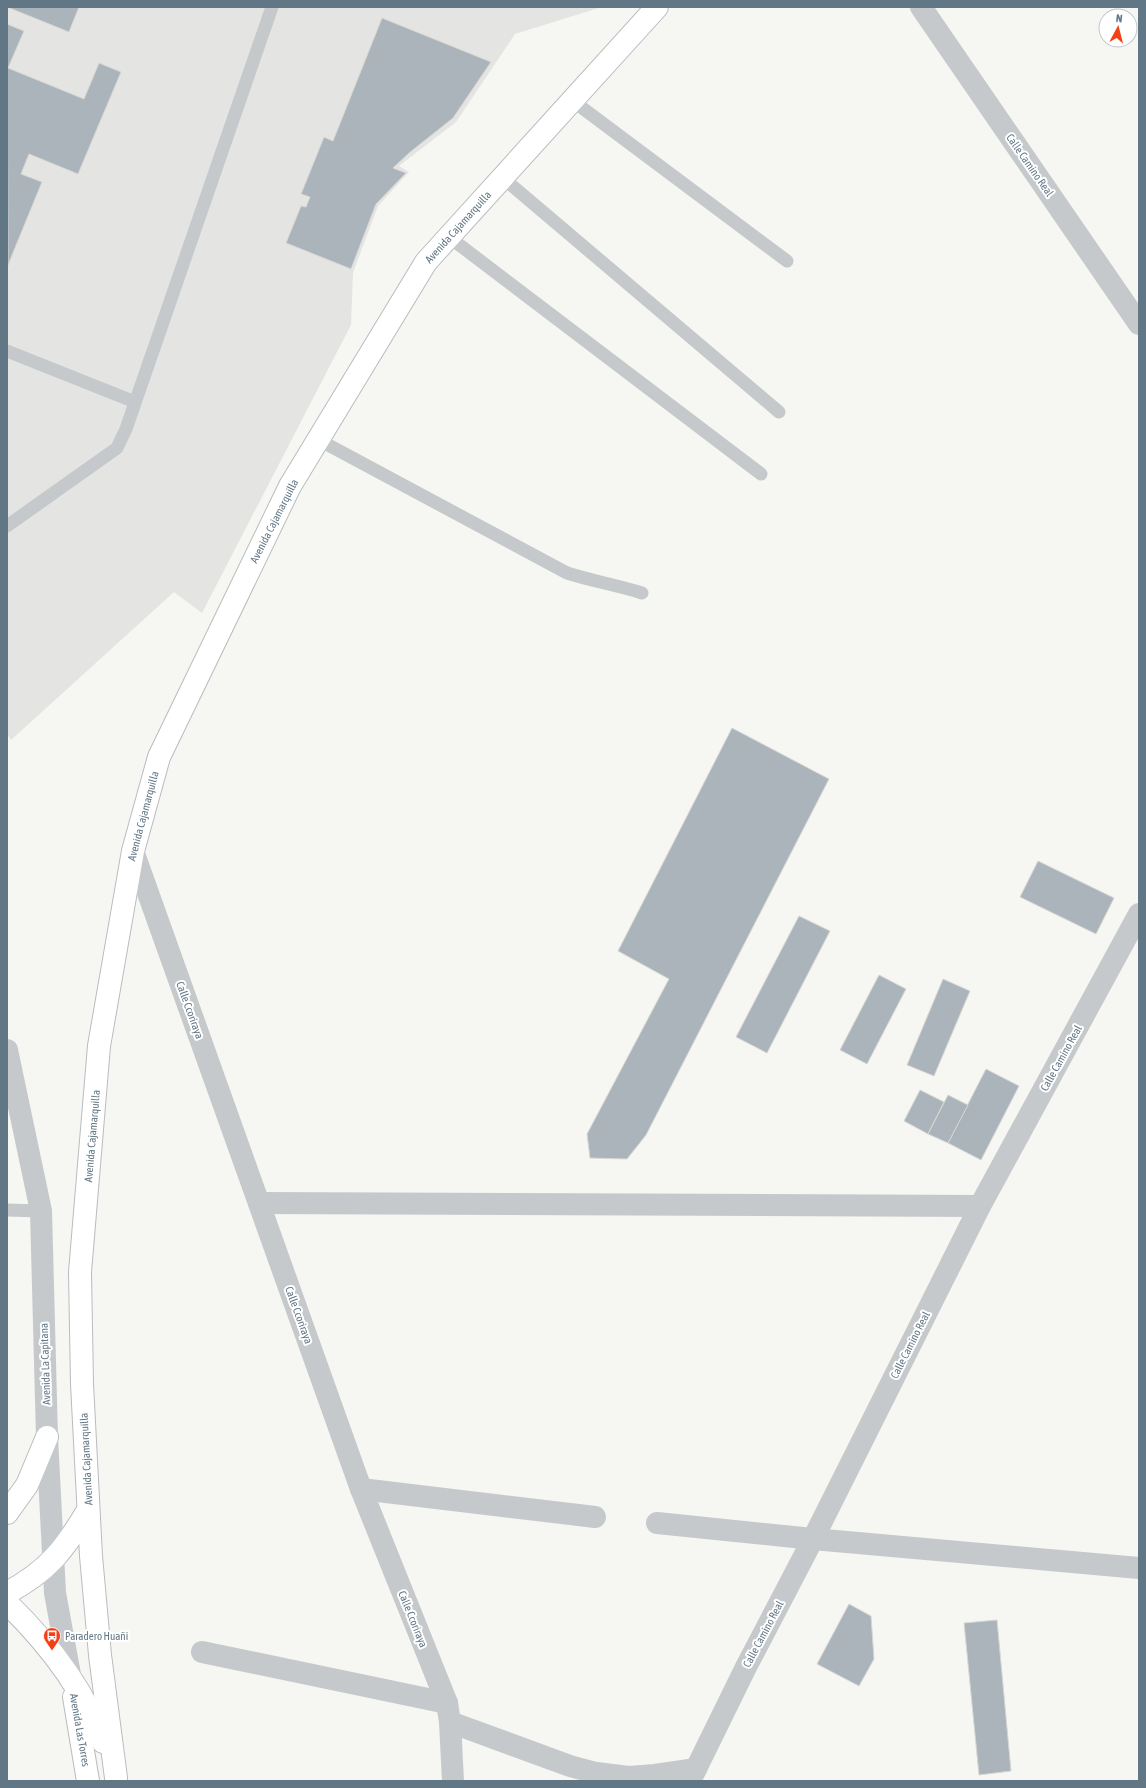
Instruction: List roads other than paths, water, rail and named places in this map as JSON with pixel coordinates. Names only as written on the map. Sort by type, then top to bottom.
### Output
[{"type":"main road","name":"Avenida Cajamarquilla","points":[[116,1780],[100,1655],[88,1510],[82,1384],[80,1272],[99,1046],[133,851],[159,757],[290,486],[426,262],[657,7]]},
{"type":"main road","points":[[7,1513],[27,1485],[47,1437]]},
{"type":"main road","points":[[7,1593],[35,1577],[53,1561],[70,1540],[88,1510]]},
{"type":"main road","name":"Avenida Las Torres","points":[[7,1603],[50,1650],[86,1704],[98,1728],[116,1780]]},
{"type":"main road","name":"Avenida Las Torres","points":[[71,1680],[88,1781]]},
{"type":"street","name":"Calle Camino Real","points":[[921,7],[1139,324]]},
{"type":"street","name":"Calle Ccoriraya","points":[[133,851],[361,1489],[449,1712],[453,1781]]},
{"type":"street","name":"Calle Camino Real","points":[[693,1775],[746,1667],[813,1539],[980,1206],[1139,914]]},
{"type":"street","name":"Avenida La Capitana","points":[[7,1050],[41,1211],[47,1437],[53,1561],[58,1613],[71,1680]]},
{"type":"street","points":[[259,1203],[980,1206]]},
{"type":"street","points":[[361,1489],[595,1517]]},
{"type":"street","points":[[657,1523],[813,1539],[1139,1568]]},
{"type":"street","points":[[202,1652],[449,1712],[570,1766],[596,1773],[629,1777],[693,1775]]},
{"type":"lane","points":[[7,526],[117,448],[126,429],[272,7]]},
{"type":"lane","points":[[573,101],[787,261]]},
{"type":"lane","points":[[503,178],[779,412]]},
{"type":"lane","points":[[449,237],[761,474]]},
{"type":"lane","points":[[7,351],[135,402]]},
{"type":"lane","points":[[318,440],[567,573],[591,580],[618,585],[642,593]]},
{"type":"lane","points":[[7,1210],[41,1211]]},
{"type":"place","name":"Paradero Huañi","points":[[52,1651]]}]
